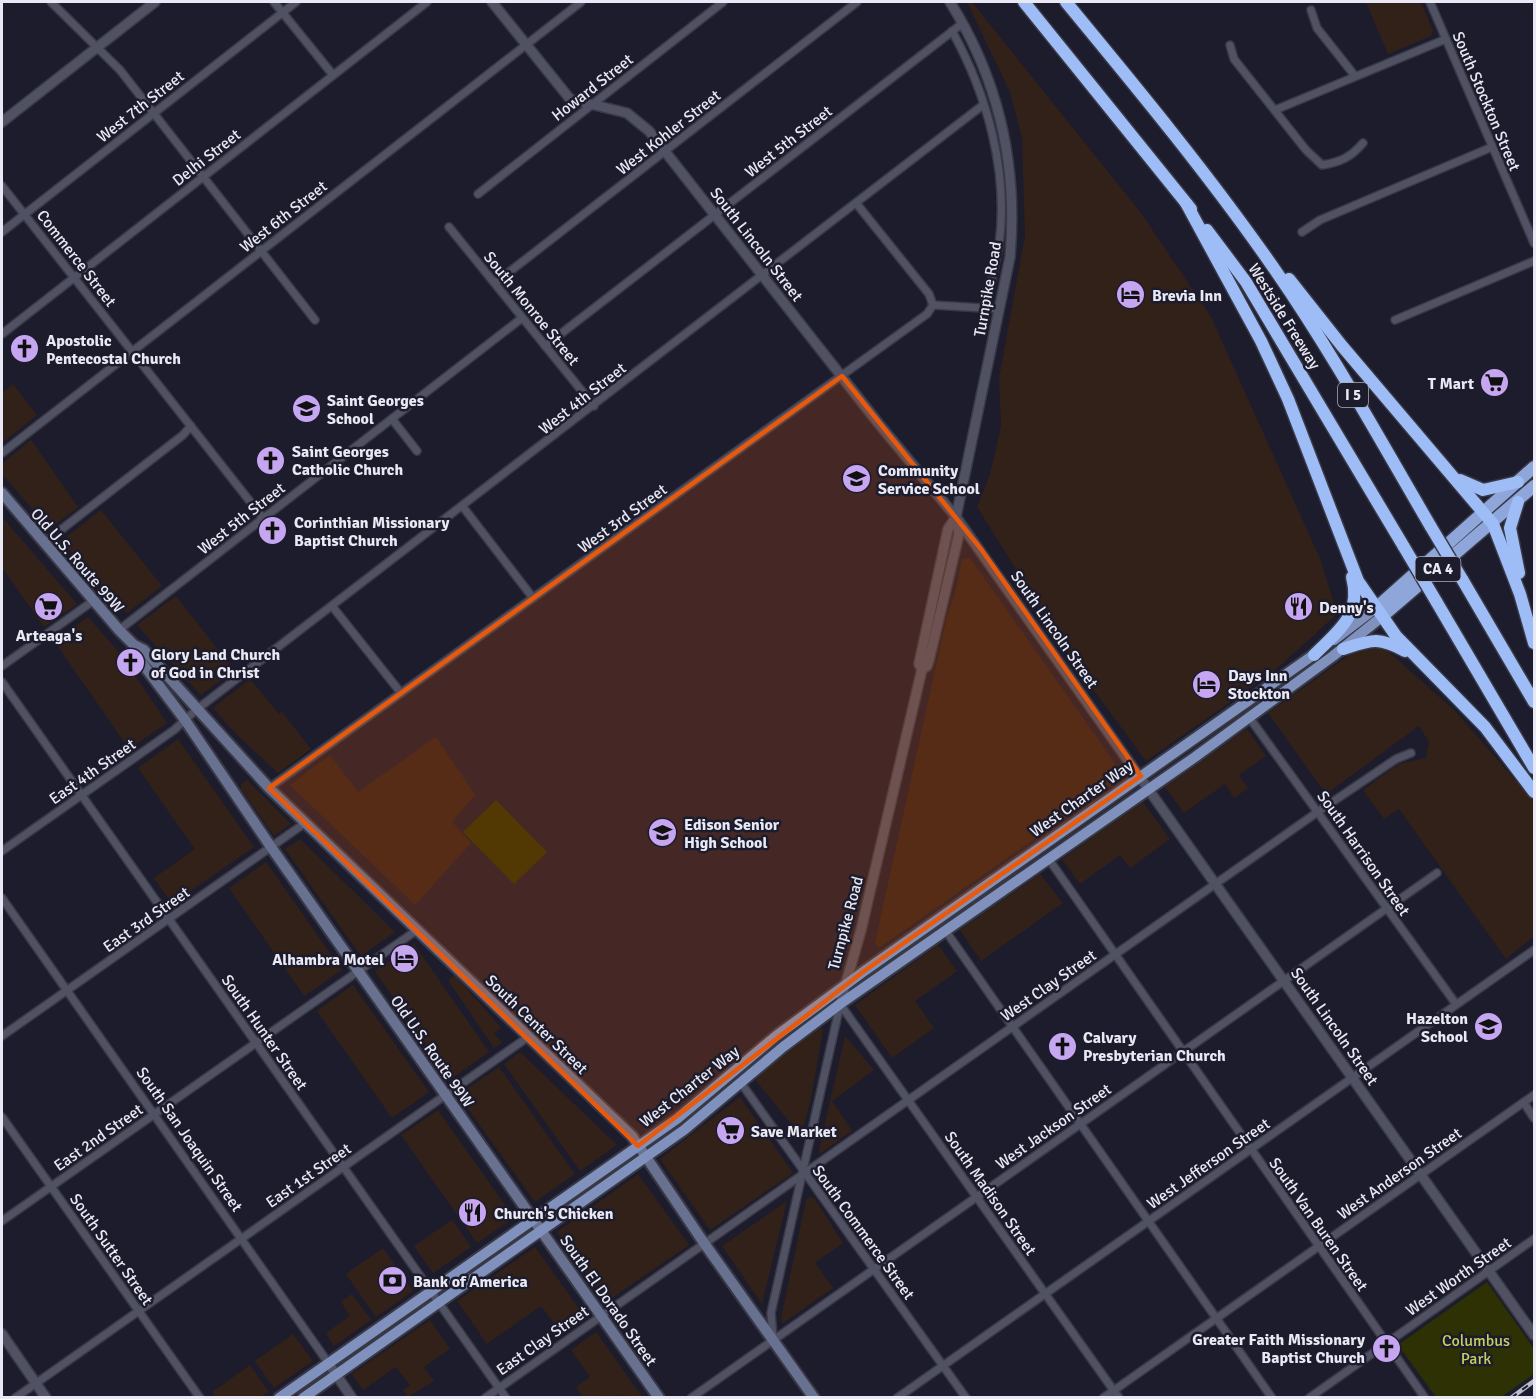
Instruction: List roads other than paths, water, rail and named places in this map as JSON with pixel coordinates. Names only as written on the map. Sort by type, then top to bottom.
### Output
[{"type":"highway","name":"Westside Freeway","points":[[1024,2],[1186,203],[1246,282],[1534,768]]},
{"type":"highway","name":"Westside Freeway","points":[[1066,2],[1163,121],[1272,265],[1333,360],[1534,702]]},
{"type":"highway","points":[[1186,203],[1262,342],[1288,399],[1358,581],[1396,636],[1413,656],[1485,727],[1534,792]]},
{"type":"highway","points":[[1272,265],[1293,283],[1342,346],[1493,524],[1520,594],[1534,643]]},
{"type":"highway","name":"West Charter Way","points":[[1380,611],[1534,467]]},
{"type":"highway","points":[[1453,476],[1483,490],[1518,482]]},
{"type":"highway","name":"West Charter Way","points":[[1380,611],[1493,524],[1534,486]]},
{"type":"highway","points":[[1518,502],[1510,528],[1522,583],[1520,594]]},
{"type":"highway","points":[[1314,655],[1348,618],[1355,604],[1354,588],[1341,538]]},
{"type":"highway","points":[[1343,649],[1382,640],[1413,656]]},
{"type":"main road","name":"Old U.S. Route 99W","points":[[2,493],[93,601],[134,645],[144,650],[195,710]]},
{"type":"main road","name":"West Charter Way","points":[[542,1230],[684,1130],[783,1047],[840,1004],[1343,649],[1380,611]]},
{"type":"main road","name":"West Charter Way","points":[[533,1219],[702,1100],[776,1036],[844,986],[1141,776],[1380,611]]},
{"type":"main road","name":"Old U.S. Route 99W","points":[[134,645],[136,655],[185,720],[271,847],[533,1219]]},
{"type":"main road","points":[[1249,717],[1254,705],[1282,686],[1287,674]]},
{"type":"main road","name":"South Center Street","points":[[195,710],[269,788],[632,1136],[704,1244],[814,1398]]},
{"type":"main road","points":[[1048,858],[1049,850],[1070,834],[1074,825]]},
{"type":"main road","points":[[945,930],[943,924],[969,905],[968,899]]},
{"type":"main road","points":[[279,1398],[533,1219]]},
{"type":"main road","name":"South El Dorado Street","points":[[533,1219],[659,1398]]},
{"type":"main road","points":[[303,1398],[542,1230]]},
{"type":"street","points":[[51,2],[120,70],[315,320]]},
{"type":"street","points":[[2,122],[155,2]]},
{"type":"street","points":[[273,2],[333,75]]},
{"type":"street","name":"West 7th Street","points":[[2,232],[296,2]]},
{"type":"street","name":"Delhi Street","points":[[2,334],[427,2]]},
{"type":"street","name":"South Lincoln Street","points":[[492,2],[570,99],[619,111],[637,119],[665,151],[956,517],[1149,787],[1534,1335]]},
{"type":"street","name":"West 6th Street","points":[[2,453],[580,2]]},
{"type":"street","name":"Howard Street","points":[[478,194],[593,104],[714,4],[723,2]]},
{"type":"street","name":"West Kohler Street","points":[[495,283],[857,2]]},
{"type":"street","name":"Turnpike Road","points":[[773,1339],[771,1313],[804,1174],[844,986],[861,930],[922,669],[919,664],[948,529],[956,517],[1000,309],[1012,231],[1009,161],[991,86],[963,23],[950,2]]},
{"type":"street","name":"South Stockton Street","points":[[1430,2],[1534,243]]},
{"type":"street","points":[[1311,10],[1317,28],[1355,76]]},
{"type":"street","name":"West 5th Street","points":[[544,346],[963,23]]},
{"type":"street","points":[[952,31],[983,105],[996,156],[1001,202],[999,245],[986,308]]},
{"type":"street","points":[[1275,111],[1446,39]]},
{"type":"street","points":[[1230,45],[1234,59],[1322,165],[1339,162],[1353,155],[1363,143]]},
{"type":"street","name":"West 4th Street","points":[[195,710],[463,507],[983,105]]},
{"type":"street","points":[[1302,232],[1320,219],[1492,147]]},
{"type":"street","name":"Commerce Street","points":[[2,186],[263,518]]},
{"type":"street","points":[[856,202],[929,294],[933,305],[1000,309]]},
{"type":"street","name":"South Monroe Street","points":[[449,227],[594,406]]},
{"type":"street","points":[[1395,320],[1534,261]]},
{"type":"street","name":"West 3rd Street","points":[[269,788],[842,376],[927,314],[933,305]]},
{"type":"street","name":"West 5th Street","points":[[119,630],[522,318]]},
{"type":"street","points":[[392,419],[417,451]]},
{"type":"street","points":[[44,543],[183,435],[191,426]]},
{"type":"street","points":[[463,507],[533,598]]},
{"type":"street","name":"Turnpike Road","points":[[922,669],[927,666],[959,534],[956,517]]},
{"type":"street","points":[[2,666],[93,601]]},
{"type":"street","points":[[332,606],[401,693]]},
{"type":"street","name":"South Hunter Street","points":[[2,681],[506,1398]]},
{"type":"street","name":"East 4th Street","points":[[2,851],[185,720],[195,710]]},
{"type":"street","name":"South Harrison Street","points":[[1249,717],[1456,1004]]},
{"type":"street","name":"West Clay Street","points":[[704,1244],[1319,811],[1396,759],[1411,753]]},
{"type":"street","name":"East 3rd Street","points":[[2,1036],[305,823]]},
{"type":"street","name":"South Van Buren Street","points":[[1048,858],[1113,955],[1425,1398]]},
{"type":"street","name":"West Jackson Street","points":[[691,1398],[1437,873]]},
{"type":"street","name":"South San Joaquin Street","points":[[2,898],[352,1398]]},
{"type":"street","name":"East 2nd Street","points":[[2,1221],[417,930]]},
{"type":"street","points":[[945,930],[1011,1028],[1272,1398]]},
{"type":"street","name":"West Jefferson Street","points":[[897,1398],[1534,950]]},
{"type":"street","name":"South Madison Street","points":[[840,1004],[1119,1398]]},
{"type":"street","name":"East 1st Street","points":[[15,1398],[528,1037]]},
{"type":"street","name":"South Commerce Street","points":[[741,1083],[795,1155],[804,1174],[817,1187],[966,1398]]},
{"type":"street","name":"West Anderson Street","points":[[1103,1398],[1534,1095]]},
{"type":"street","points":[[1524,1103],[1534,1118]]},
{"type":"street","name":"South Sutter Street","points":[[2,1117],[200,1398]]},
{"type":"street","name":"West Worth Street","points":[[1310,1398],[1534,1239]]},
{"type":"street","name":"East Clay Street","points":[[485,1398],[704,1244]]},
{"type":"street","points":[[2,1334],[46,1398]]},
{"type":"railway","points":[[1511,1398],[1534,1381]]},
{"type":"place","name":"Brevia Inn","points":[[1131,295]]},
{"type":"place","name":"Apostolic Pentecostal Church","points":[[25,349]]},
{"type":"place","name":"T Mart","points":[[1495,383]]},
{"type":"place","name":"Saint Georges School","points":[[306,409]]},
{"type":"place","name":"Saint Georges Catholic Church","points":[[271,460]]},
{"type":"place","name":"Community Service School","points":[[857,479]]},
{"type":"place","name":"Corinthian Missionary Baptist Church","points":[[273,531]]},
{"type":"place","name":"Arteaga's","points":[[49,607]]},
{"type":"place","name":"Denny's","points":[[1298,607]]},
{"type":"place","name":"Glory Land Church of God in Christ","points":[[130,663]]},
{"type":"place","name":"Days Inn Stockton","points":[[1207,684]]},
{"type":"place","name":"Edison Senior High School","points":[[663,833]]},
{"type":"place","name":"Alhambra Motel","points":[[405,959]]},
{"type":"place","name":"Hazelton School","points":[[1489,1027]]},
{"type":"place","name":"Calvary Presbyterian Church","points":[[1062,1046]]},
{"type":"place","name":"Save Market","points":[[730,1131]]},
{"type":"place","name":"Church's Chicken","points":[[473,1213]]},
{"type":"place","name":"Bank of America","points":[[392,1281]]},
{"type":"place","name":"Greater Faith Missionary Baptist Church","points":[[1386,1348]]},
{"type":"park label","name":"Columbus Park","points":[[1476,1349]]}]
